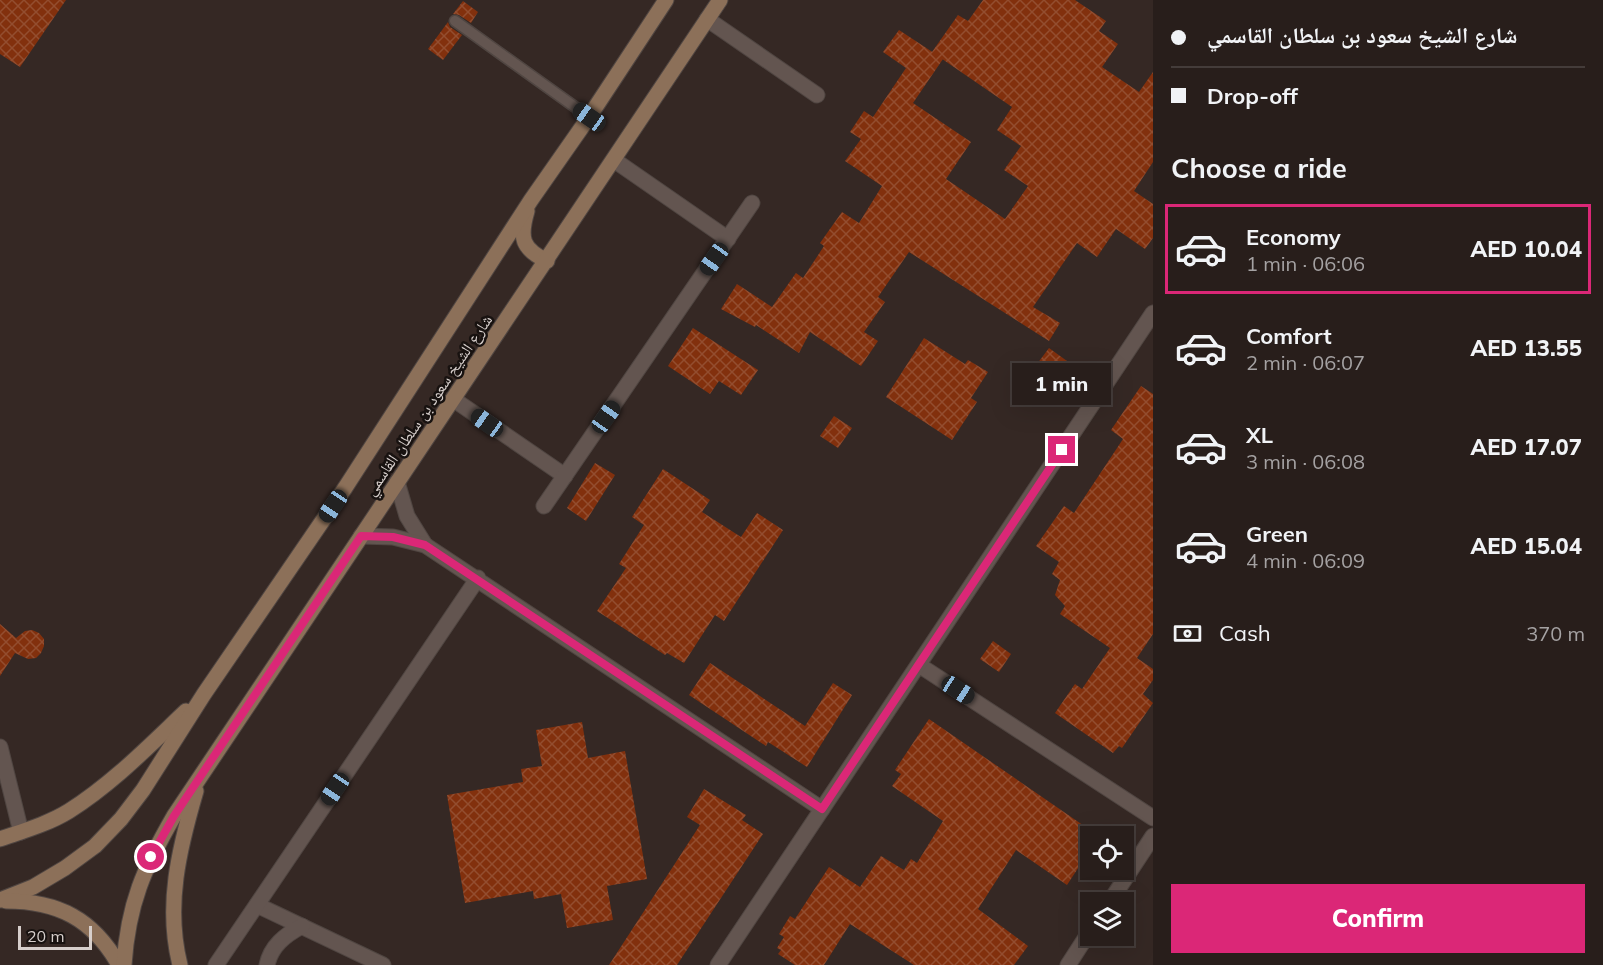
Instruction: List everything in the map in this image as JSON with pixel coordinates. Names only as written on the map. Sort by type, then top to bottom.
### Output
[{"type":"main road","name":"شارع الشيخ سعود بن سلطان القاسمي","points":[[0,900],[33,887],[65,868],[94,846],[121,819],[143,790],[204,694],[345,488],[531,200],[666,0]]},
{"type":"main road","name":"شارع الشيخ سعود بن سلطان القاسمي","points":[[124,965],[132,905],[143,872],[174,816],[720,0]]},
{"type":"main road","points":[[531,200],[524,221],[523,237],[527,248],[547,261]]},
{"type":"main road","points":[[0,839],[69,811],[131,763],[204,694]]},
{"type":"main road","points":[[180,965],[173,924],[173,898],[179,852],[200,779]]},
{"type":"main road","points":[[0,900],[30,901],[60,909],[86,924],[108,946],[119,965]]},
{"type":"street","points":[[707,19],[817,95]]},
{"type":"street","points":[[614,160],[728,239]]},
{"type":"street","points":[[544,506],[752,204]]},
{"type":"street","points":[[718,965],[1153,313]]},
{"type":"street","points":[[453,399],[565,476]]},
{"type":"street","points":[[397,482],[407,516],[425,545]]},
{"type":"street","points":[[361,536],[393,537],[425,545],[478,578],[822,809]]},
{"type":"street","points":[[216,965],[478,578]]},
{"type":"street","points":[[919,665],[1153,818]]},
{"type":"street","points":[[0,747],[21,832]]},
{"type":"street","points":[[1116,892],[1153,836]]},
{"type":"street","points":[[257,905],[383,965]]},
{"type":"street","points":[[267,965],[276,945],[287,934],[302,926]]},
{"type":"street","points":[[1068,965],[1080,946]]},
{"type":"lane","points":[[455,21],[589,117]]},
{"type":"building","points":[[0,0],[66,0],[20,67],[0,54]]},
{"type":"building","points":[[983,0],[1075,0],[1106,21],[1099,31],[1118,44],[1102,67],[1139,92],[1153,72],[1153,162],[1134,191],[1153,204],[1153,238],[1145,249],[1116,229],[1097,257],[1077,243],[1033,307],[1060,323],[1049,341],[909,252],[878,297],[885,302],[864,332],[878,341],[861,366],[810,332],[799,353],[756,325],[755,327],[721,309],[737,284],[772,307],[796,273],[803,278],[824,246],[820,243],[842,212],[859,223],[882,186],[845,161],[861,139],[850,132],[864,111],[873,117],[906,68],[883,52],[899,30],[932,52],[958,15],[968,21]],"holes":[[[943,59],[1012,107],[997,130],[1021,146],[1004,170],[1028,186],[1005,219],[946,179],[971,142],[913,103]]]},
{"type":"building","points":[[463,1],[478,12],[471,23],[453,14]]},
{"type":"building","points":[[448,22],[450,27],[462,35],[443,60],[428,49]]},
{"type":"building","points":[[693,328],[758,370],[741,395],[719,381],[710,394],[668,366]]},
{"type":"building","points":[[924,338],[965,364],[968,360],[988,372],[971,398],[977,402],[952,440],[886,397]]},
{"type":"building","points":[[1049,348],[1067,361],[1053,381],[1034,368]]},
{"type":"building","points":[[1141,386],[1153,394],[1153,634],[1137,658],[1153,669],[1153,680],[1143,694],[1153,703],[1122,748],[1119,746],[1113,753],[1055,713],[1075,684],[1082,689],[1110,648],[1060,614],[1065,606],[1055,595],[1060,580],[1052,574],[1059,562],[1036,546],[1064,506],[1074,513],[1123,439],[1111,430]]},
{"type":"building","points":[[834,416],[852,428],[838,448],[820,436]]},
{"type":"building","points":[[595,463],[615,475],[586,521],[567,508]]},
{"type":"building","points":[[663,469],[710,500],[702,512],[741,537],[757,513],[783,530],[724,621],[715,615],[684,663],[667,653],[665,655],[597,611],[626,568],[619,564],[644,525],[632,517]]},
{"type":"building","points":[[0,624],[16,638],[25,631],[32,630],[39,633],[44,639],[44,646],[36,658],[28,659],[15,653],[0,676]]},
{"type":"building","points":[[993,641],[1011,654],[999,672],[980,659]]},
{"type":"building","points":[[710,663],[805,726],[833,683],[852,695],[807,767],[768,742],[766,746],[689,695]]},
{"type":"building","points":[[929,719],[1084,826],[1080,826],[1080,865],[1067,885],[1016,850],[978,909],[1028,946],[1014,965],[914,965],[850,924],[824,965],[795,965],[778,954],[781,950],[777,948],[784,937],[779,934],[790,916],[795,919],[829,867],[860,887],[881,856],[904,870],[911,859],[917,863],[943,821],[892,786],[901,774],[895,770]]},
{"type":"building","points":[[582,722],[588,758],[625,751],[647,879],[607,886],[613,920],[567,928],[561,894],[534,899],[533,891],[465,903],[447,795],[523,782],[521,769],[542,766],[536,730]]},
{"type":"building","points":[[704,789],[746,815],[742,820],[763,834],[677,965],[609,965],[700,825],[687,817]]},
{"type":"route","points":[[151,857],[174,816],[361,536],[393,537],[425,545],[478,578],[822,809],[1062,450]]}]
